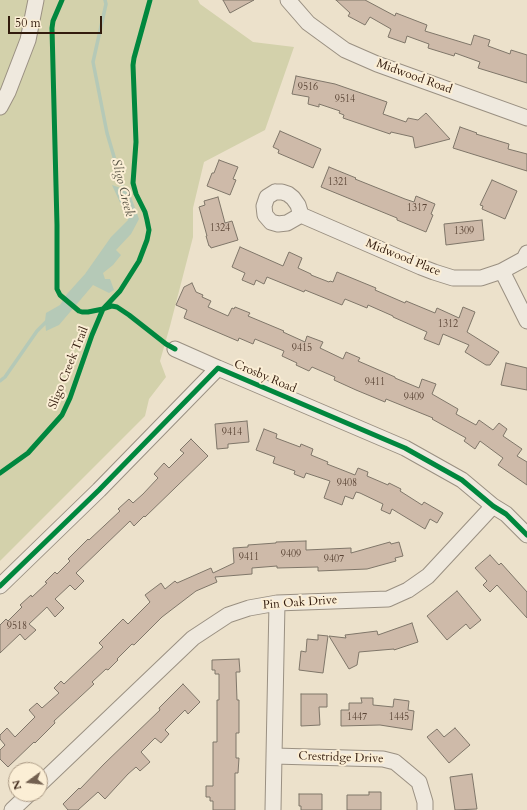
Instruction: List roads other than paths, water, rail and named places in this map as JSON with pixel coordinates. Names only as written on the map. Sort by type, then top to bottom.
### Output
[{"type":"street","points":[[0,107],[8,92],[28,40],[36,0]]},
{"type":"street","name":"Midwood Road","points":[[288,0],[308,23],[345,50],[371,61],[527,118]]},
{"type":"street","name":"Midwood Place","points":[[301,215],[421,267],[452,278],[481,278],[502,271],[524,259],[527,253]]},
{"type":"street","points":[[502,271],[527,321]]},
{"type":"street","name":"Crosby Road","points":[[175,349],[406,448],[462,480],[493,506],[506,514],[527,535]]},
{"type":"street","name":"Crosby Road","points":[[0,586],[99,490],[218,368]]},
{"type":"street","name":"Pin Oak Drive","points":[[48,776],[193,638],[228,614],[249,608],[277,603],[388,599],[408,590],[428,576],[493,506]]},
{"type":"street","points":[[273,810],[277,603]]},
{"type":"street","name":"Crestridge Drive","points":[[274,756],[383,759],[395,762],[419,782],[425,802],[425,810]]},
{"type":"street","points":[[12,810],[20,802]]},
{"type":"waterway","name":"Sligo Creek","points":[[105,0],[106,4],[93,62],[107,133],[125,194]]},
{"type":"waterway","name":"Sligo Creek","points":[[0,381],[5,377],[37,331],[47,321]]}]
